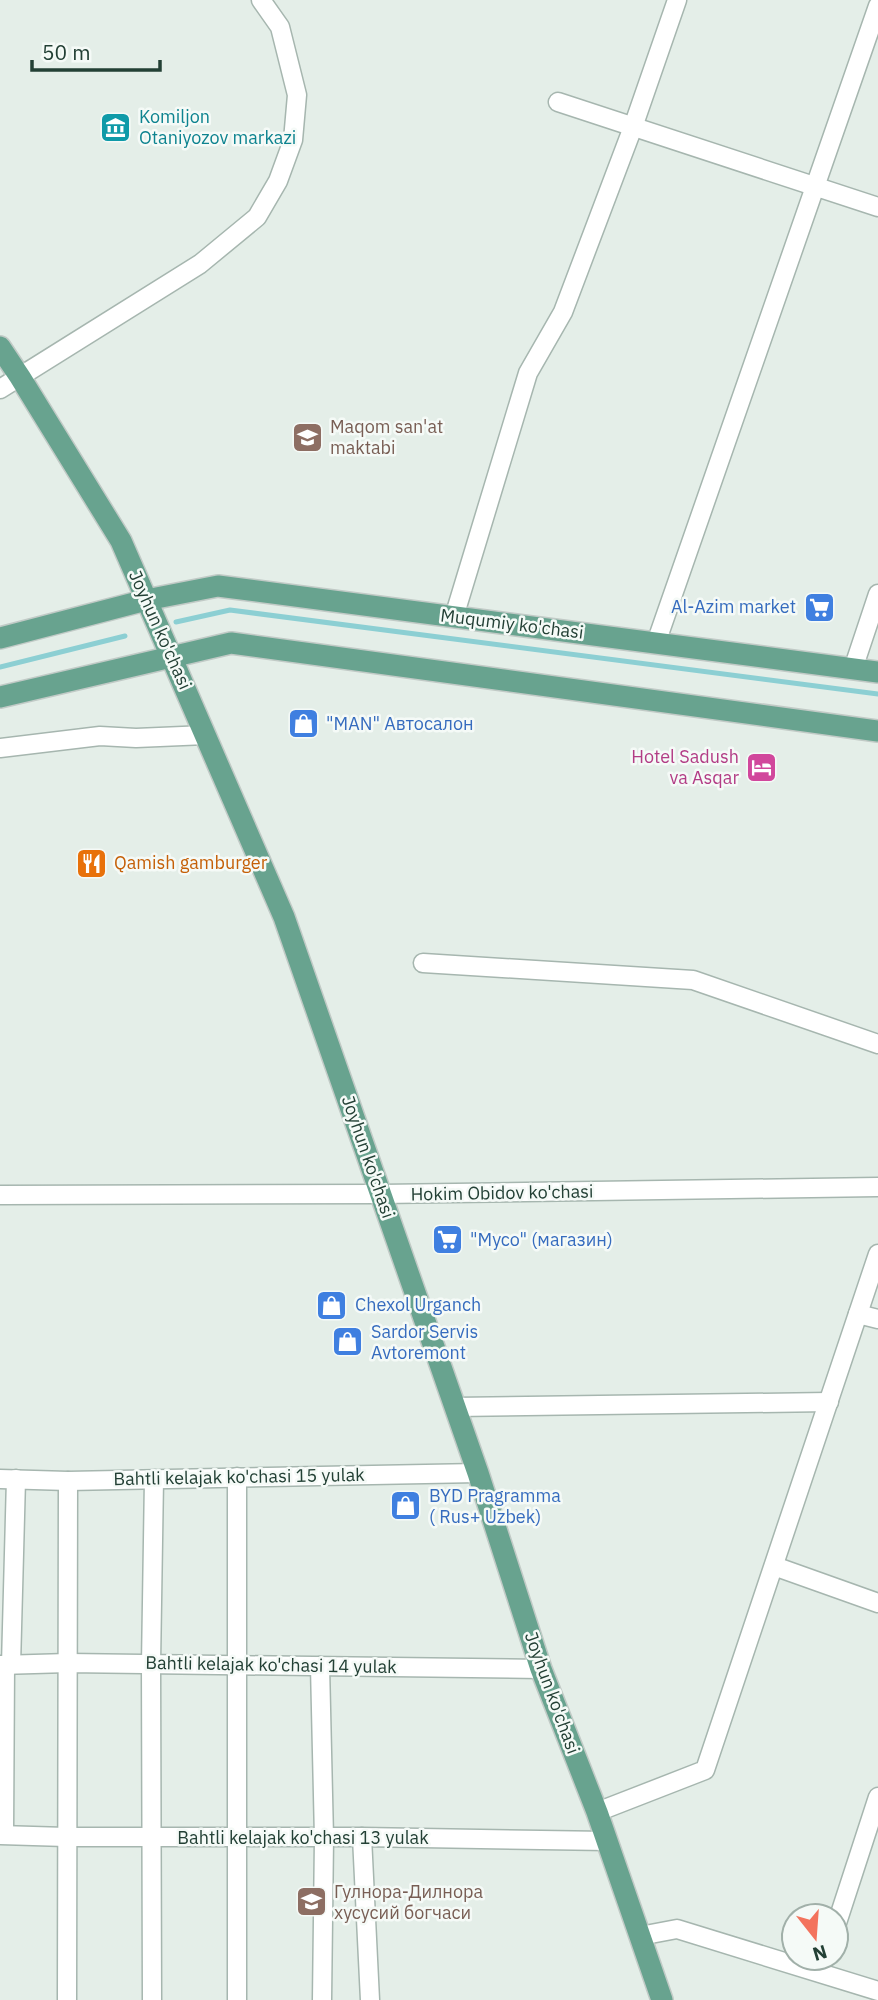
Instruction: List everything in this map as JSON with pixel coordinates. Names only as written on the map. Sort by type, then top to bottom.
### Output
[{"type":"main road","name":"Joyhun ko'chasi","points":[[0,347],[121,541],[284,917],[478,1473],[541,1669],[597,1812],[662,2000]]},
{"type":"main road","name":"Muqumiy ko'chasi","points":[[0,638],[146,600],[218,586],[878,672]]},
{"type":"main road","points":[[0,697],[231,643],[878,731]]},
{"type":"street","points":[[0,389],[200,264],[257,217],[278,181],[293,140],[297,95],[279,27],[261,0]]},
{"type":"street","points":[[454,617],[528,373],[563,312],[633,127],[677,0]]},
{"type":"street","points":[[656,643],[878,6]]},
{"type":"street","points":[[558,102],[878,207]]},
{"type":"street","points":[[853,669],[878,594]]},
{"type":"street","points":[[0,748],[100,736],[136,738],[206,735]]},
{"type":"street","points":[[423,963],[693,980],[878,1044]]},
{"type":"street","name":"Hokim Obidov ko'chasi","points":[[0,1195],[381,1194],[878,1187]]},
{"type":"street","points":[[597,1812],[705,1770],[878,1254]]},
{"type":"street","points":[[858,1314],[878,1319]]},
{"type":"street","points":[[455,1407],[829,1402]]},
{"type":"street","name":"Bahtli kelajak ko'chasi 15 yulak","points":[[8,1479],[68,1481],[478,1473]]},
{"type":"street","points":[[237,1476],[237,2000]]},
{"type":"street","points":[[2,1835],[8,1479]]},
{"type":"street","points":[[152,2000],[151,1664],[154,1479]]},
{"type":"street","points":[[67,2000],[68,1481]]},
{"type":"street","points":[[774,1566],[878,1603]]},
{"type":"street","name":"Bahtli kelajak ko'chasi 14 yulak","points":[[6,1665],[68,1663],[541,1669]]},
{"type":"street","points":[[320,1666],[324,1838],[322,2000]]},
{"type":"street","points":[[844,1902],[878,1797]]},
{"type":"street","name":"Bahtli kelajak ko'chasi 13 yulak","points":[[2,1835],[607,1841]]},
{"type":"street","points":[[362,1838],[370,2000]]},
{"type":"street","points":[[640,1936],[677,1928],[780,1955]]},
{"type":"street","points":[[836,1972],[878,1991]]},
{"type":"waterway","points":[[176,622],[230,610],[878,694]]},
{"type":"waterway","points":[[0,667],[125,636]]},
{"type":"place","name":"Komiljon Otaniyozov markazi","points":[[116,127]]},
{"type":"place","name":"Maqom san'at maktabi","points":[[307,437]]},
{"type":"place","name":"Al-Azim market","points":[[819,607]]},
{"type":"place","name":"\"MAN\" Автосалон","points":[[303,724]]},
{"type":"place","name":"Hotel Sadush va Asqar","points":[[762,767]]},
{"type":"place","name":"Qamish gamburger","points":[[91,863]]},
{"type":"place","name":"\"Мусо\" (магазин)","points":[[447,1240]]},
{"type":"place","name":"Chexol Urganch","points":[[332,1305]]},
{"type":"place","name":"Sardor Servis Avtoremont","points":[[348,1342]]},
{"type":"place","name":"BYD Pragramma ( Rus+ Uzbek)","points":[[406,1506]]},
{"type":"place","name":"Гулнора-Дилнора хусусий богчаси","points":[[311,1902]]}]
